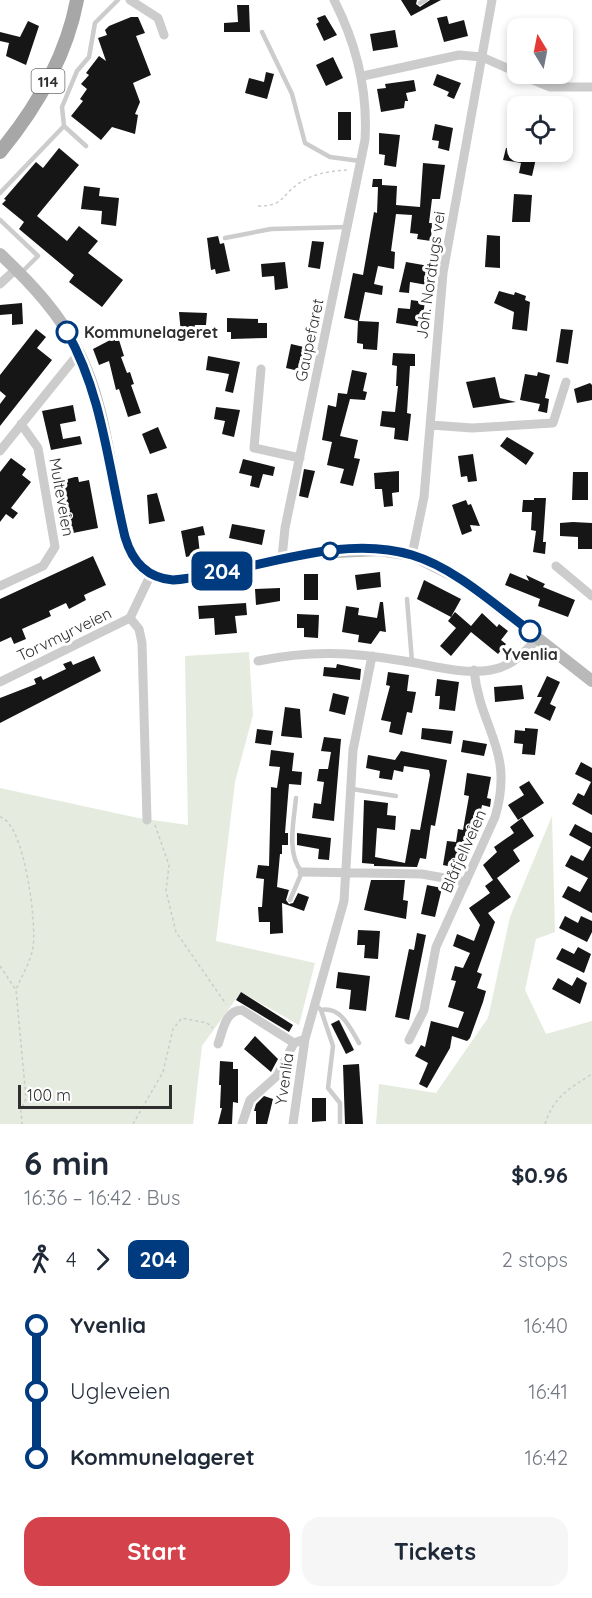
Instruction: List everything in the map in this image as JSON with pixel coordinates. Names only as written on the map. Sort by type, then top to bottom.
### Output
[{"type":"main road","name":"114","points":[[0,152],[26,119],[51,77],[68,37],[77,0]]},
{"type":"street","points":[[130,0],[158,18],[164,35]]},
{"type":"street","name":"Gaupefaret","points":[[282,558],[285,528],[346,227],[361,166],[366,124],[363,76],[350,34],[334,0]]},
{"type":"street","name":"Joh. Nordtugs vei","points":[[412,555],[424,497],[443,273],[471,106],[483,57],[492,0]]},
{"type":"street","points":[[363,76],[459,55],[483,57],[507,68]]},
{"type":"street","points":[[543,84],[550,87],[592,87]]},
{"type":"street","points":[[0,254],[18,271],[67,332],[79,353],[92,382],[102,420],[128,547],[136,562],[151,574],[165,579],[183,579],[282,558],[350,550],[412,555],[466,582],[592,681]]},
{"type":"street","points":[[0,284],[18,271]]},
{"type":"street","points":[[0,451],[79,353]]},
{"type":"street","points":[[261,369],[254,448],[300,459]]},
{"type":"street","points":[[431,425],[472,428],[553,423],[566,382]]},
{"type":"street","name":"Multeveien","points":[[0,586],[43,566],[55,547],[38,448],[21,424]]},
{"type":"street","points":[[556,566],[592,596]]},
{"type":"street","name":"Torvmyrveien","points":[[0,682],[130,618],[151,574]]},
{"type":"street","points":[[130,618],[139,629],[142,643],[147,820]]},
{"type":"street","points":[[258,660],[296,653],[321,652],[491,670],[509,664],[524,655],[539,638]]},
{"type":"street","name":"Yvenlia","points":[[293,1124],[305,1039],[344,901],[353,750],[372,656]]},
{"type":"street","name":"Blåfjellveien","points":[[409,1040],[424,1010],[436,947],[495,817],[503,778],[498,749],[476,691],[474,670]]},
{"type":"street","points":[[302,872],[422,874],[466,882]]},
{"type":"street","name":"Yvenlia","points":[[232,1012],[242,1010],[294,1043]]},
{"type":"street","points":[[220,1039],[232,1012]]},
{"type":"street","name":"Yvenlia","points":[[242,1124],[250,1100],[277,1076],[294,1043],[305,1039]]},
{"type":"lane","points":[[86,146],[64,126],[62,107],[77,71],[89,57],[95,22],[118,0]]},
{"type":"lane","points":[[262,32],[292,93],[305,143],[330,157],[361,166]]},
{"type":"lane","points":[[0,193],[64,126]]},
{"type":"lane","points":[[0,220],[38,256],[18,271]]},
{"type":"lane","points":[[225,238],[271,229],[346,227]]},
{"type":"lane","points":[[407,599],[412,662]]},
{"type":"lane","points":[[349,789],[396,796]]},
{"type":"lane","points":[[290,900],[302,872],[296,864],[293,842],[296,798]]},
{"type":"lane","points":[[314,1002],[321,1010],[333,1046],[328,1088],[340,1103],[340,1124]]},
{"type":"lane","points":[[321,1010],[332,1010],[343,1018],[359,1043]]},
{"type":"path","points":[[258,206],[282,202],[300,182],[318,175],[361,166]]},
{"type":"path","points":[[0,817],[12,830],[31,885],[33,947],[16,990],[26,1098],[21,1111],[22,1124]]},
{"type":"path","points":[[147,820],[155,825],[169,865],[166,891],[176,932],[232,1012]]},
{"type":"path","points":[[0,966],[16,990]]},
{"type":"path","points":[[133,1124],[163,1072],[173,1029],[182,1017],[207,1023],[220,1039]]},
{"type":"path","points":[[545,1124],[551,1106],[556,1100],[592,1074]]},
{"type":"shaded area","points":[[249,652],[253,715],[235,782],[216,941],[315,963],[299,1025],[241,992],[202,1046],[193,1124],[0,1124],[0,788],[138,818],[188,825],[185,656]]},
{"type":"shaded area","points":[[552,816],[555,932],[536,939],[525,990],[546,1034],[592,1021],[592,1124],[376,1124],[379,1084],[436,1093],[488,1018],[510,917]]},
{"type":"building","points":[[401,0],[417,0],[416,4],[420,7],[430,0],[441,0],[411,16]]},
{"type":"building","points":[[237,5],[249,5],[250,32],[224,32],[224,23],[238,22]]},
{"type":"building","points":[[325,15],[337,35],[324,41],[316,24],[319,22],[317,18]]},
{"type":"building","points":[[447,16],[449,24],[464,20],[468,36],[444,42],[437,18]]},
{"type":"building","points":[[131,17],[138,17],[145,33],[136,36],[151,75],[133,83],[140,102],[135,114],[138,115],[135,134],[112,127],[101,140],[71,116],[83,101],[80,99],[87,89],[81,84],[89,75],[86,73],[99,56],[106,61],[98,38],[107,35],[105,30],[109,26]]},
{"type":"building","points":[[28,21],[39,26],[26,65],[6,56],[9,43],[0,41],[0,32],[20,37]]},
{"type":"building","points":[[395,30],[398,47],[373,51],[370,34]]},
{"type":"building","points":[[333,57],[343,78],[326,86],[316,65]]},
{"type":"building","points":[[266,72],[274,74],[267,99],[245,93],[249,78],[264,82]]},
{"type":"building","points":[[437,74],[461,83],[454,99],[447,96],[449,92],[433,85]]},
{"type":"building","points":[[414,80],[416,91],[406,93],[408,101],[405,101],[404,108],[381,112],[377,89],[386,88],[385,84]]},
{"type":"building","points":[[338,112],[351,112],[351,140],[338,140]]},
{"type":"building","points":[[435,124],[453,128],[449,151],[438,148],[439,141],[432,140]]},
{"type":"building","points":[[379,133],[400,135],[396,167],[384,165],[385,155],[379,154]]},
{"type":"building","points":[[59,148],[79,165],[37,216],[67,241],[79,226],[98,241],[88,253],[123,280],[102,307],[69,282],[74,275],[19,229],[24,222],[2,204],[36,162],[43,168]]},
{"type":"building","points":[[506,148],[507,148],[507,161],[503,160]]},
{"type":"building","points":[[515,162],[535,162],[532,176],[519,173],[521,163]]},
{"type":"building","points":[[423,163],[445,165],[440,199],[432,199],[429,223],[432,223],[431,241],[417,239],[418,234],[410,233],[412,215],[396,214],[391,251],[395,252],[394,269],[378,266],[374,284],[383,286],[382,295],[365,292],[359,321],[379,322],[377,350],[363,349],[363,344],[357,343],[358,321],[344,318],[353,273],[363,275],[374,212],[377,213],[378,187],[372,187],[373,179],[382,179],[382,185],[397,186],[396,205],[420,207]]},
{"type":"building","points":[[84,186],[100,188],[99,196],[119,198],[116,226],[101,224],[102,211],[81,209]]},
{"type":"building","points":[[514,194],[532,195],[530,222],[512,222]]},
{"type":"building","points":[[487,235],[500,236],[500,268],[485,267]]},
{"type":"building","points":[[218,236],[220,244],[224,243],[230,271],[216,274],[215,269],[211,270],[207,238]]},
{"type":"building","points":[[312,241],[324,242],[320,269],[308,267]]},
{"type":"building","points":[[285,262],[288,288],[275,290],[274,276],[262,277],[261,264]]},
{"type":"building","points":[[406,262],[429,266],[427,285],[410,282],[409,293],[399,292]]},
{"type":"building","points":[[499,291],[514,295],[515,292],[526,296],[525,300],[530,302],[527,331],[512,329],[514,312],[494,303]]},
{"type":"building","points":[[411,300],[425,302],[421,327],[396,323],[398,308],[410,309]]},
{"type":"building","points":[[22,303],[23,324],[12,325],[12,314],[0,315],[0,305]]},
{"type":"building","points":[[179,312],[207,313],[206,325],[195,325],[192,335],[181,334]]},
{"type":"building","points":[[227,318],[258,319],[258,323],[267,323],[267,338],[231,339],[231,332],[227,332]]},
{"type":"building","points":[[36,329],[46,337],[37,348],[52,360],[0,426],[0,404],[6,396],[0,391],[0,375]]},
{"type":"building","points":[[561,329],[573,330],[568,364],[556,362]]},
{"type":"building","points":[[114,338],[115,341],[119,340],[124,356],[121,357],[127,373],[130,372],[134,384],[131,385],[141,413],[128,417],[119,389],[116,390],[109,361],[99,365],[93,349]]},
{"type":"building","points":[[291,344],[304,347],[299,371],[286,368]]},
{"type":"building","points":[[393,353],[415,354],[415,366],[410,366],[407,413],[411,414],[408,441],[394,439],[395,428],[380,426],[382,411],[395,412],[398,386],[396,386],[397,366],[392,365]]},
{"type":"building","points":[[208,356],[240,362],[233,393],[225,391],[229,374],[206,370]]},
{"type":"building","points":[[352,370],[367,373],[363,391],[367,392],[365,400],[350,399],[340,436],[358,440],[354,458],[360,459],[353,486],[340,483],[344,469],[327,465],[332,442],[322,440],[328,405],[336,407],[338,393],[347,394]]},
{"type":"building","points":[[538,372],[550,375],[545,398],[549,399],[547,413],[538,411],[540,404],[520,400],[525,374],[537,376]]},
{"type":"building","points":[[495,377],[500,398],[516,402],[473,408],[466,382]]},
{"type":"building","points":[[590,383],[592,400],[577,403],[574,389]]},
{"type":"building","points":[[73,405],[76,421],[60,424],[63,439],[80,436],[82,444],[51,450],[42,411]]},
{"type":"building","points":[[216,407],[240,410],[234,437],[222,434],[225,421],[214,419]]},
{"type":"building","points":[[158,427],[167,448],[150,454],[142,434]]},
{"type":"building","points":[[507,437],[534,453],[526,465],[500,446]]},
{"type":"building","points":[[473,454],[477,481],[468,482],[467,476],[461,477],[458,456]]},
{"type":"building","points":[[11,458],[26,469],[22,475],[31,482],[11,508],[18,513],[13,519],[6,514],[0,522],[0,472]]},
{"type":"building","points":[[243,459],[275,467],[273,476],[263,474],[259,488],[250,486],[252,476],[239,473]]},
{"type":"building","points":[[304,469],[315,471],[308,498],[299,496]]},
{"type":"building","points":[[399,471],[399,492],[392,493],[393,506],[384,507],[382,489],[375,489],[374,473]]},
{"type":"building","points":[[573,472],[588,472],[588,500],[572,500]]},
{"type":"building","points":[[78,477],[79,482],[89,480],[98,528],[68,534],[58,486],[65,485],[64,480]]},
{"type":"building","points":[[157,493],[165,521],[149,524],[147,495]]},
{"type":"building","points":[[534,498],[546,498],[543,542],[546,542],[545,554],[533,552],[536,531],[531,530],[532,512],[522,512],[523,500],[534,500]]},
{"type":"building","points":[[466,500],[468,505],[471,504],[480,526],[470,525],[472,531],[462,535],[452,505]]},
{"type":"building","points":[[560,523],[592,523],[592,549],[578,549],[578,537],[560,536]]},
{"type":"building","points":[[232,524],[265,530],[262,545],[229,538]]},
{"type":"building","points":[[203,526],[205,535],[198,536],[200,554],[186,557],[181,531]]},
{"type":"building","points":[[93,556],[106,585],[84,595],[86,600],[69,609],[66,603],[49,611],[51,616],[22,629],[26,639],[14,644],[11,637],[0,642],[0,599]]},
{"type":"building","points":[[380,572],[381,587],[357,590],[355,575]]},
{"type":"building","points":[[510,573],[529,581],[526,575],[545,584],[543,587],[575,600],[568,617],[538,606],[540,599],[505,585]]},
{"type":"building","points":[[304,574],[318,574],[318,600],[304,600]]},
{"type":"building","points":[[424,580],[461,599],[451,617],[417,599]]},
{"type":"building","points":[[280,588],[280,601],[256,605],[255,589]]},
{"type":"building","points":[[380,602],[383,602],[386,632],[380,631],[371,644],[358,642],[359,635],[342,632],[346,606],[359,608],[358,615],[377,618]]},
{"type":"building","points":[[246,603],[247,615],[235,616],[237,633],[215,635],[214,618],[199,619],[198,606]]},
{"type":"building","points":[[455,612],[471,626],[482,613],[497,627],[499,624],[508,631],[501,640],[506,644],[498,654],[471,632],[451,656],[440,646],[456,628],[448,621]]},
{"type":"building","points":[[297,614],[319,615],[318,638],[304,637],[304,628],[297,628]]},
{"type":"building","points":[[94,656],[101,671],[0,723],[0,698],[36,684],[34,679],[41,676],[43,680],[66,669],[63,664],[71,661],[73,665]]},
{"type":"building","points":[[337,664],[361,669],[360,680],[323,676],[324,667],[336,668]]},
{"type":"building","points":[[388,672],[409,675],[407,691],[416,692],[412,713],[407,712],[402,735],[389,732],[391,722],[381,720],[390,686],[386,685]]},
{"type":"building","points":[[547,676],[560,682],[550,704],[556,707],[550,721],[534,713],[542,697],[537,697]]},
{"type":"building","points":[[437,679],[459,682],[455,711],[439,709],[440,696],[435,696]]},
{"type":"building","points":[[522,685],[524,699],[495,702],[494,687]]},
{"type":"building","points":[[333,693],[349,697],[345,715],[329,711]]},
{"type":"building","points":[[285,707],[300,709],[302,738],[281,736]]},
{"type":"building","points":[[422,728],[453,731],[451,744],[421,739]]},
{"type":"building","points":[[525,728],[538,729],[535,755],[522,754],[523,744],[514,743],[515,730],[525,731]]},
{"type":"building","points":[[257,729],[273,731],[271,745],[255,743]]},
{"type":"building","points":[[324,737],[341,739],[334,821],[312,818],[314,803],[321,804],[324,782],[317,781],[319,769],[328,769],[331,752],[321,751]]},
{"type":"building","points":[[463,740],[487,744],[484,756],[461,752]]},
{"type":"building","points":[[271,750],[294,753],[292,771],[302,772],[301,785],[289,784],[285,833],[288,833],[288,845],[282,845],[277,887],[289,890],[286,900],[289,904],[293,903],[298,893],[309,897],[304,911],[282,903],[283,933],[270,934],[270,922],[259,922],[258,907],[262,907],[264,879],[256,878],[258,865],[269,866],[271,787],[277,788],[280,767],[269,766]]},
{"type":"building","points":[[401,751],[447,760],[435,826],[431,825],[426,859],[420,858],[417,867],[374,866],[374,864],[362,863],[364,800],[388,803],[387,815],[396,816],[395,830],[377,828],[375,857],[405,863],[411,829],[420,830],[429,770],[404,766],[403,772],[394,770],[392,780],[379,778],[380,771],[366,768],[368,755],[395,760]]},
{"type":"building","points":[[581,762],[592,768],[592,815],[572,804],[578,793],[584,796],[591,782],[575,774]]},
{"type":"building","points":[[467,773],[491,777],[487,798],[491,799],[490,807],[482,805],[477,831],[473,831],[470,838],[467,859],[458,858],[457,868],[443,865],[447,841],[456,842],[458,829],[463,830],[469,796],[464,795]]},
{"type":"building","points":[[529,781],[544,803],[518,820],[508,805],[524,795],[519,787]]},
{"type":"building","points":[[522,818],[534,836],[513,850],[520,861],[497,878],[511,897],[488,913],[495,922],[477,972],[482,974],[477,988],[486,991],[483,1002],[470,1038],[467,1041],[452,1036],[450,1048],[427,1088],[419,1084],[428,1063],[415,1056],[421,1045],[425,1047],[431,1021],[458,1028],[464,1012],[448,1007],[456,981],[451,980],[455,966],[463,968],[470,953],[453,946],[457,934],[474,941],[480,925],[469,908],[490,893],[485,886],[493,880],[483,865],[497,852],[494,847],[514,833],[510,827]]},
{"type":"building","points":[[575,824],[592,833],[592,913],[562,897],[568,886],[580,892],[588,878],[565,866],[571,855],[583,861],[591,847],[569,835]]},
{"type":"building","points":[[297,833],[331,838],[329,860],[318,859],[319,849],[297,845]]},
{"type":"building","points":[[371,880],[405,880],[403,900],[408,901],[406,919],[364,910]]},
{"type":"building","points":[[427,885],[442,888],[435,917],[421,914]]},
{"type":"building","points":[[565,916],[578,923],[581,916],[592,921],[592,932],[587,942],[559,928]]},
{"type":"building","points":[[358,930],[380,931],[378,959],[364,958],[365,945],[357,945]]},
{"type":"building","points":[[417,933],[426,935],[409,1020],[395,1017],[409,949],[414,950]]},
{"type":"building","points":[[578,947],[591,954],[584,973],[556,959],[562,948],[574,954]]},
{"type":"building","points":[[338,972],[370,976],[366,1011],[349,1009],[351,990],[336,988]]},
{"type":"building","points":[[577,977],[587,983],[580,1004],[552,989],[558,978],[572,986]]},
{"type":"building","points":[[241,992],[293,1025],[289,1032],[236,1000]]},
{"type":"building","points":[[339,1020],[354,1050],[346,1054],[331,1024]]},
{"type":"building","points":[[255,1036],[278,1059],[271,1072],[244,1049]]},
{"type":"building","points":[[220,1061],[233,1062],[233,1069],[238,1069],[238,1103],[233,1102],[232,1124],[218,1124],[222,1108],[220,1108],[221,1085],[219,1085]]},
{"type":"building","points":[[359,1064],[363,1124],[345,1124],[343,1065]]},
{"type":"building","points":[[264,1096],[273,1099],[267,1124],[256,1124],[256,1111],[254,1111],[256,1104]]},
{"type":"building","points":[[312,1098],[326,1098],[326,1121],[312,1122]]},
{"type":"bus line","name":"204","points":[[67,332],[92,382],[128,547],[136,562],[151,574],[165,579],[183,579],[282,558],[350,550],[379,550],[412,555],[466,582],[530,631]]},
{"type":"place","name":"Kommunelageret","points":[[67,332]]},
{"type":"place","name":"Yvenlia","points":[[530,631]]}]
